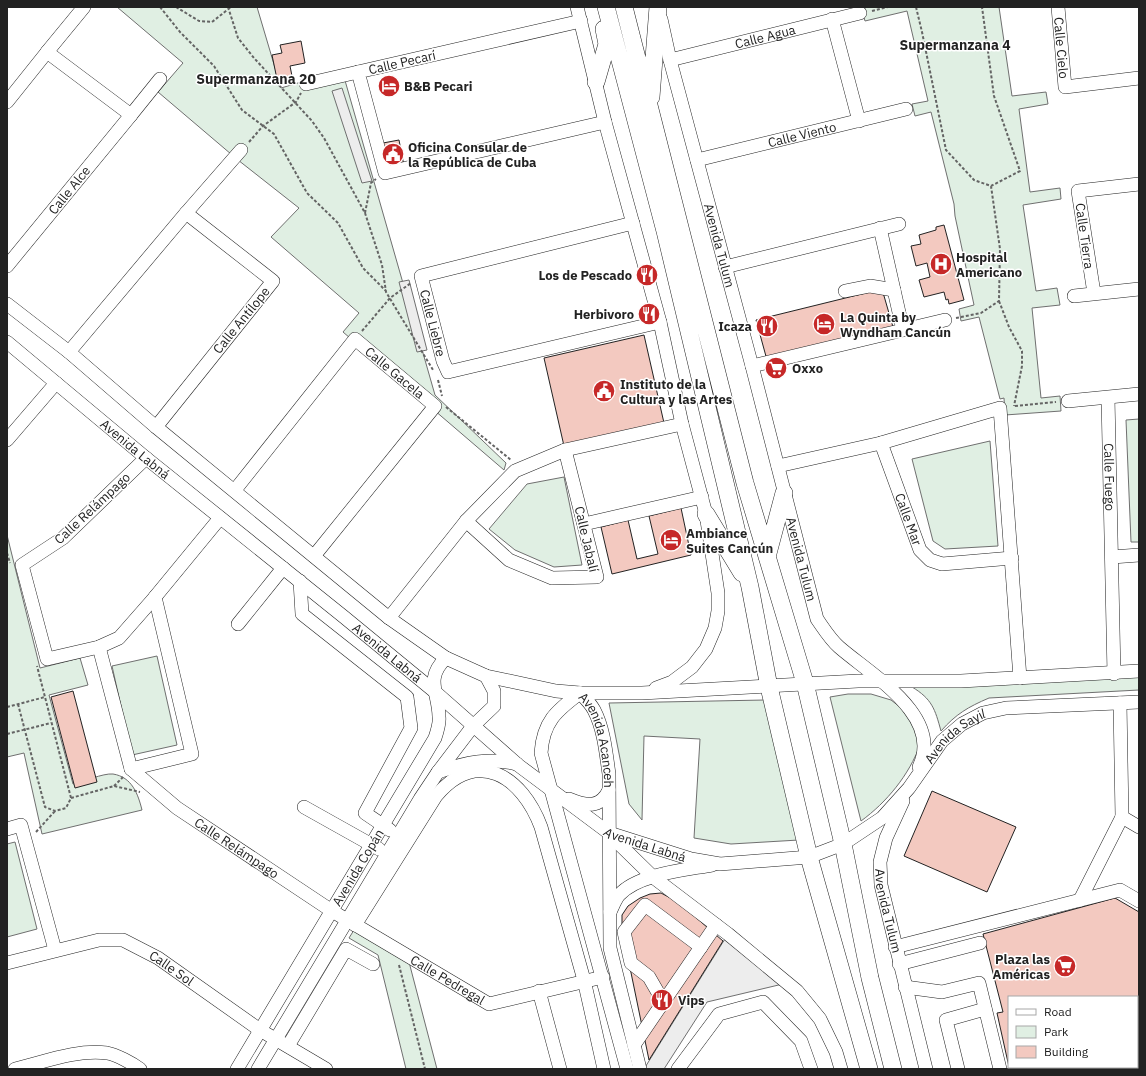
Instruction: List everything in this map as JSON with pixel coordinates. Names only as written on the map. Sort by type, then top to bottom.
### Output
[{"type":"main road","points":[[596,82],[607,44],[599,7]]},
{"type":"main road","points":[[606,7],[665,231],[750,587],[769,687],[809,857],[869,1069]]},
{"type":"main road","points":[[624,7],[745,483],[805,683],[844,844],[870,978],[893,1069]]},
{"type":"main road","points":[[650,111],[658,7]]},
{"type":"main road","points":[[767,558],[784,492]]},
{"type":"main road","points":[[704,505],[750,587]]},
{"type":"street","points":[[7,102],[84,7]]},
{"type":"street","points":[[577,7],[605,122],[660,322],[682,424],[704,505],[718,593],[718,611],[715,628],[706,650],[692,667],[672,682],[642,693]]},
{"type":"street","name":"Avenida Tulum","points":[[658,7],[670,60],[752,366],[817,619],[826,633],[839,647],[881,680],[914,714],[921,726],[925,742],[924,757],[886,838],[880,862],[881,885],[899,964],[926,1069]]},
{"type":"street","name":"Calle Cielo","points":[[1058,7],[1065,86],[1139,78]]},
{"type":"street","name":"Calle Agua","points":[[670,60],[860,13]]},
{"type":"street","points":[[832,19],[859,120]]},
{"type":"street","name":"Calle Pecarí","points":[[386,173],[358,72],[581,21]]},
{"type":"street","points":[[47,52],[131,115]]},
{"type":"street","points":[[306,84],[358,72]]},
{"type":"street","name":"Calle Alce","points":[[7,266],[160,79]]},
{"type":"street","name":"Calle Viento","points":[[697,160],[906,109]]},
{"type":"street","points":[[386,173],[605,122]]},
{"type":"street","points":[[69,352],[241,150]]},
{"type":"street","name":"Calle Tierra","points":[[1094,293],[1078,191],[1139,184]]},
{"type":"street","name":"Calle Antílope","points":[[156,427],[273,281],[186,213]]},
{"type":"street","name":"Calle Liebre","points":[[633,223],[420,276],[443,361],[448,372],[660,322]]},
{"type":"street","points":[[725,267],[899,224]]},
{"type":"street","points":[[880,228],[903,330]]},
{"type":"street","points":[[870,286],[889,266]]},
{"type":"street","points":[[846,291],[870,286],[894,290]]},
{"type":"street","points":[[1074,296],[1139,289]]},
{"type":"street","points":[[7,304],[69,352],[156,427],[235,490],[389,618],[446,658],[486,676],[531,687],[580,693],[642,693],[713,688],[769,687],[805,683],[881,680],[1020,678],[1139,672]]},
{"type":"street","points":[[752,366],[945,320]]},
{"type":"street","name":"Calle Gacela","points":[[235,490],[355,339],[435,406],[314,556]]},
{"type":"street","name":"Avenida Labná","points":[[8,346],[56,382],[146,458],[300,581],[434,691],[518,765],[609,833],[691,859],[720,864],[809,857]]},
{"type":"street","points":[[7,440],[56,382]]},
{"type":"street","points":[[1068,401],[1139,394]]},
{"type":"street","name":"Calle Fuego","points":[[1108,398],[1114,674]]},
{"type":"street","points":[[778,466],[880,443],[1000,408],[1020,678]]},
{"type":"street","points":[[389,618],[466,521],[515,471],[565,450],[682,424]]},
{"type":"street","name":"Calle Mar","points":[[880,443],[920,550],[930,560],[942,564],[1012,558]]},
{"type":"street","name":"Calle Jabalí","points":[[466,521],[509,560],[552,578],[597,578],[565,450]]},
{"type":"street","name":"Calle Relámpago","points":[[146,458],[63,538],[22,565],[47,659],[99,647],[119,638],[155,598],[220,518]]},
{"type":"street","points":[[584,524],[704,505]]},
{"type":"street","points":[[1112,556],[1139,555]]},
{"type":"street","points":[[238,624],[283,568]]},
{"type":"street","points":[[300,581],[302,614],[407,697],[411,728],[365,813],[398,835]]},
{"type":"street","points":[[99,647],[131,769],[192,754],[155,598]]},
{"type":"street","name":"Avenida Copán","points":[[237,1069],[384,826],[435,738],[440,717],[434,691],[435,673],[446,658]]},
{"type":"street","name":"Avenida Copán","points":[[258,1069],[351,923],[398,835],[438,772],[473,726],[494,706],[494,691],[486,676]]},
{"type":"street","name":"Avenida Acanceh","points":[[627,1069],[541,753],[544,733],[554,714],[580,693],[594,709],[606,754],[609,774],[608,915],[610,948],[640,1069]]},
{"type":"street","name":"Avenida Sayil","points":[[809,857],[844,844],[882,818],[909,788],[942,741],[962,724],[983,713],[1006,708],[1139,702]]},
{"type":"street","points":[[1080,900],[1122,817],[1120,703]]},
{"type":"street","points":[[554,714],[567,709],[580,707],[596,714]]},
{"type":"street","points":[[438,772],[472,762],[498,761],[518,765]]},
{"type":"street","name":"Calle Relámpago","points":[[131,769],[176,808],[351,923]]},
{"type":"street","points":[[351,923],[436,796],[447,783],[460,774],[474,771],[496,774],[510,780],[528,800],[535,812],[584,980],[604,1069]]},
{"type":"street","points":[[551,790],[581,804],[590,805],[599,803],[606,796],[609,790]]},
{"type":"street","points":[[304,806],[388,853]]},
{"type":"street","points":[[1122,817],[1139,827]]},
{"type":"street","points":[[7,829],[21,825],[55,950]]},
{"type":"street","points":[[609,833],[653,877],[716,925],[797,991],[820,1019],[836,1052],[841,1069]]},
{"type":"street","points":[[608,915],[614,901],[623,891],[653,877],[720,864]]},
{"type":"street","points":[[895,947],[1120,890],[1139,901]]},
{"type":"street","points":[[664,1003],[649,977],[631,963],[624,932],[645,905],[701,946]]},
{"type":"street","name":"Calle Pedregal","points":[[351,923],[489,1004],[584,980],[603,977]]},
{"type":"street","points":[[634,1045],[716,925]]},
{"type":"street","name":"Calle Sol","points":[[7,963],[99,940],[123,940],[158,958],[260,1030],[326,1069]]},
{"type":"street","points":[[899,964],[980,943]]},
{"type":"street","points":[[288,1046],[346,949],[373,964]]},
{"type":"street","points":[[905,987],[942,992],[979,983],[1000,1069]]},
{"type":"street","points":[[539,991],[560,1069]]},
{"type":"street","points":[[678,1069],[719,1014],[763,1002],[801,1041],[811,1069]]},
{"type":"street","points":[[958,1069],[946,1020],[985,1009]]},
{"type":"street","points":[[16,1069],[74,1054],[108,1053],[134,1064],[140,1069]]},
{"type":"path","points":[[160,7],[180,32],[214,66],[242,110],[274,134],[308,193],[338,223],[363,268],[390,298],[427,362],[437,375],[443,399]]},
{"type":"path","points":[[176,7],[199,21],[212,22],[229,8],[238,38],[254,58],[296,102],[324,138],[365,213],[382,265],[386,292]]},
{"type":"path","points":[[860,13],[888,7]]},
{"type":"path","points":[[916,7],[946,150],[974,180],[991,186],[1020,171],[994,96],[982,7]]},
{"type":"path","points":[[241,150],[263,126],[296,102],[306,84]]},
{"type":"path","points":[[365,213],[371,183],[386,173]]},
{"type":"path","points":[[991,186],[1000,249],[999,301],[1009,327],[1022,351],[1022,366],[1014,406]]},
{"type":"path","points":[[355,339],[390,298],[420,276]]},
{"type":"path","points":[[945,320],[981,313],[999,301]]},
{"type":"path","points":[[1000,408],[1068,401]]},
{"type":"path","points":[[444,405],[521,468]]},
{"type":"path","points":[[7,553],[11,568]]},
{"type":"path","points":[[26,844],[55,811],[66,808],[71,798],[36,662]]},
{"type":"path","points":[[7,707],[45,697]]},
{"type":"path","points":[[18,704],[46,807],[55,811]]},
{"type":"path","points":[[7,734],[51,723]]},
{"type":"path","points":[[71,798],[114,786],[144,794]]},
{"type":"path","points":[[395,950],[425,1069]]},
{"type":"green space","points":[[117,7],[257,7],[281,88],[342,70],[435,395],[506,463],[504,470],[343,332],[359,313],[271,237],[299,208],[238,160],[158,92],[183,63]]},
{"type":"green space","points":[[861,7],[999,7],[1012,96],[1046,92],[1048,104],[1019,109],[1030,192],[1060,188],[1061,199],[1023,205],[1036,291],[1057,288],[1060,305],[1032,308],[1041,398],[1060,396],[1061,411],[1005,415],[1004,398],[1000,399],[979,317],[961,321],[959,309],[974,305],[955,216],[954,204],[931,112],[915,116],[912,104],[928,101],[907,11],[865,21]]},
{"type":"green space","points":[[1139,419],[1139,542],[1131,542],[1126,420]]},
{"type":"green space","points":[[990,441],[998,546],[945,549],[933,541],[912,459]]},
{"type":"green space","points":[[564,477],[582,565],[554,567],[515,550],[489,529],[527,484]]},
{"type":"green space","points":[[7,535],[40,668],[80,658],[88,685],[49,695],[73,784],[109,774],[120,776],[129,782],[133,787],[142,810],[42,834],[24,753],[7,757]]},
{"type":"green space","points":[[157,656],[177,745],[132,755],[112,666]]},
{"type":"green space","points":[[1139,676],[1139,690],[989,698],[963,712],[941,731],[932,705],[919,691],[912,687]]},
{"type":"green space","points":[[848,694],[871,694],[891,700],[909,714],[920,745],[910,767],[896,787],[871,814],[861,821],[830,697]]},
{"type":"green space","points":[[765,700],[799,840],[731,844],[694,838],[700,739],[644,736],[642,820],[629,804],[609,703]]},
{"type":"green space","points":[[15,842],[37,929],[7,937],[7,844]]},
{"type":"green space","points":[[354,930],[409,962],[437,1069],[406,1069],[378,955],[349,938]]},
{"type":"shaded area","points":[[342,88],[372,181],[362,183],[332,91]]},
{"type":"shaded area","points":[[409,280],[427,350],[417,352],[399,282]]},
{"type":"shaded area","points":[[728,934],[787,983],[707,1002],[664,1069],[644,1069]]},
{"type":"building","points":[[301,41],[305,63],[290,66],[293,81],[278,84],[272,55],[282,53],[280,45]]},
{"type":"building","name":"Oficina Consular de la República de Cuba","points":[[399,140],[404,166],[388,169],[383,143]]},
{"type":"building","name":"Hospital Americano","points":[[944,225],[964,300],[949,304],[948,299],[946,300],[944,292],[924,297],[919,280],[930,277],[927,263],[916,266],[911,246],[921,244],[919,235],[936,230],[936,227]]},
{"type":"building","name":"La Quinta by Wyndham Cancún","points":[[882,289],[893,327],[767,360],[756,320]]},
{"type":"building","name":"Instituto de la Cultura y las Artes","points":[[644,335],[664,423],[564,446],[544,358]]},
{"type":"building","name":"Ambiance Suites Cancún","points":[[681,508],[691,555],[612,574],[601,527],[628,520],[637,559],[658,554],[649,516]]},
{"type":"building","points":[[73,691],[97,782],[75,788],[51,697]]},
{"type":"building","points":[[932,791],[1016,827],[987,892],[904,856]]},
{"type":"building","name":"Vips","points":[[661,893],[678,902],[723,941],[649,1060],[622,929],[622,915],[628,906],[640,898],[650,894]]},
{"type":"building","name":"Plaza las Américas","points":[[1115,898],[1139,912],[1139,1069],[1010,1069],[1138,1068],[1138,996],[1008,996],[1008,1062],[997,1013],[1003,1012],[983,934]]},
{"type":"place","name":"B&B Pecari","points":[[389,86]]},
{"type":"place","name":"Oficina Consular de la República de Cuba","points":[[393,154]]},
{"type":"place","name":"Hospital Americano","points":[[941,264]]},
{"type":"place","name":"Los de Pescado","points":[[647,275]]},
{"type":"place","name":"Herbivoro","points":[[649,314]]},
{"type":"place","name":"La Quinta by Wyndham Cancún","points":[[824,324]]},
{"type":"place","name":"Icaza","points":[[767,326]]},
{"type":"place","name":"Oxxo","points":[[776,368]]},
{"type":"place","name":"Instituto de la Cultura y las Artes","points":[[604,391]]},
{"type":"place","name":"Ambiance Suites Cancún","points":[[671,540]]},
{"type":"place","name":"Plaza las Américas","points":[[1065,966]]},
{"type":"place","name":"Vips","points":[[662,1000]]},
{"type":"district","name":"Supermanzana 4","points":[[955,45]]},
{"type":"district","name":"Supermanzana 20","points":[[256,79]]}]
